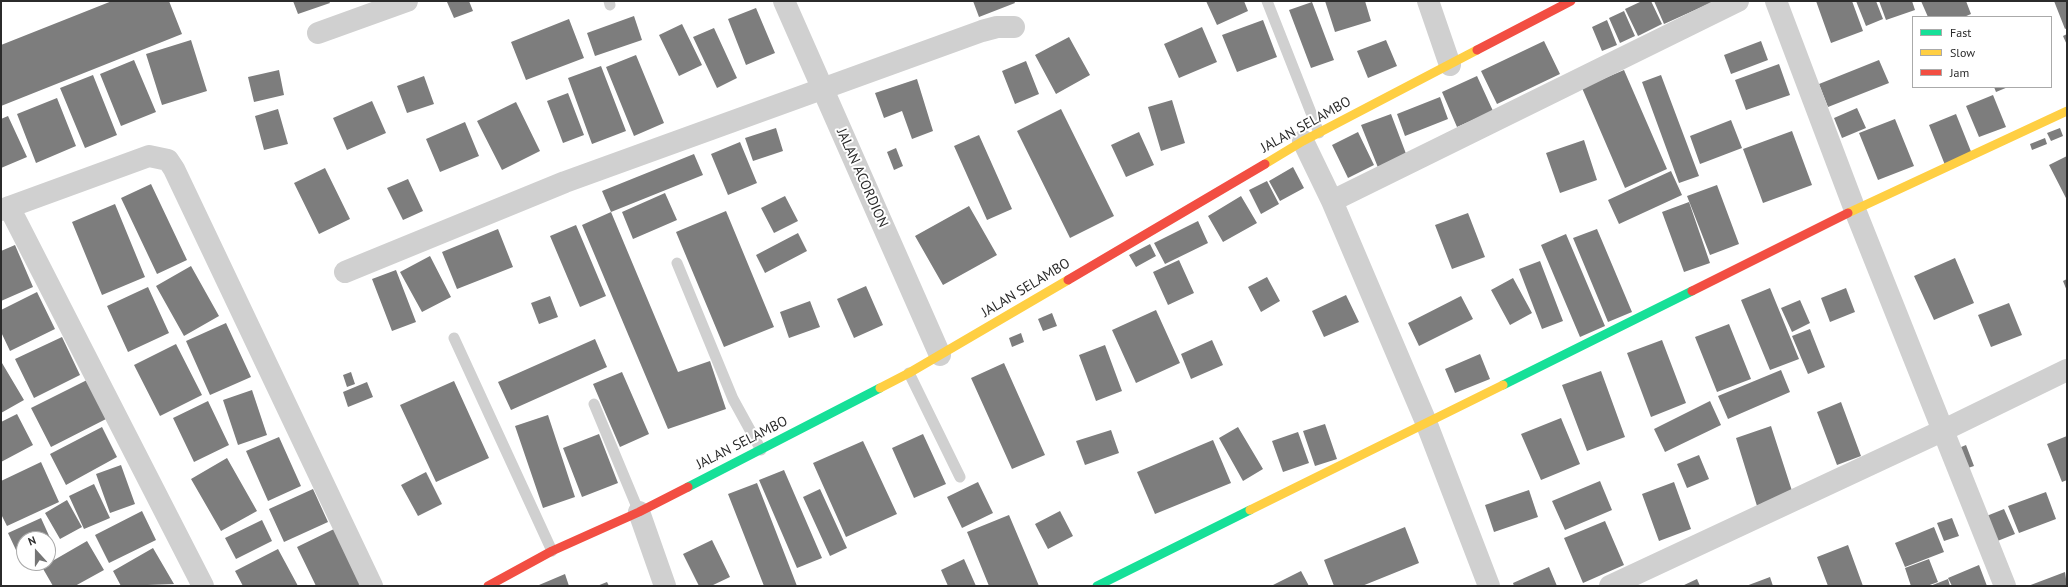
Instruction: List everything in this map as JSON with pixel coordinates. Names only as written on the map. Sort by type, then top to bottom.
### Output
[{"type":"street","points":[[318,33],[407,1]]},
{"type":"street","name":"JALAN ACORDION","points":[[784,1],[940,356]]},
{"type":"street","points":[[1428,1],[1450,65]]},
{"type":"street","name":"JALAN SELAMBO","points":[[488,586],[552,551],[639,512],[909,373],[1311,137],[1571,1]]},
{"type":"street","points":[[1332,201],[1738,1]]},
{"type":"street","points":[[1776,1],[1855,210],[2005,586]]},
{"type":"street","points":[[345,272],[565,182],[982,31],[997,27],[1014,27]]},
{"type":"street","points":[[1097,586],[1855,210],[2067,111]]},
{"type":"street","points":[[1311,137],[1332,201],[1426,422],[1489,586]]},
{"type":"street","points":[[203,586],[5,208],[149,156],[168,160],[181,183],[372,586]]},
{"type":"street","points":[[1610,586],[1944,430],[2067,370]]},
{"type":"street","points":[[639,512],[665,586]]},
{"type":"lane","points":[[1266,1],[1311,137]]},
{"type":"lane","points":[[677,263],[733,399],[761,450]]},
{"type":"lane","points":[[454,338],[552,551]]},
{"type":"lane","points":[[909,373],[960,477]]},
{"type":"lane","points":[[594,404],[639,512]]},
{"type":"building","points":[[112,1],[169,1],[182,34],[1,106],[1,45]]},
{"type":"building","points":[[293,1],[329,1],[330,3],[298,14]]},
{"type":"building","points":[[469,1],[473,11],[454,18],[447,2]]},
{"type":"building","points":[[973,1],[1014,1],[1015,3],[979,17]]},
{"type":"building","points":[[1206,1],[1244,1],[1248,11],[1217,25]]},
{"type":"building","points":[[1325,1],[1365,1],[1371,21],[1335,32]]},
{"type":"building","points":[[1642,1],[1651,1],[1662,24],[1638,36],[1625,9]]},
{"type":"building","points":[[1654,1],[1715,1],[1664,24]]},
{"type":"building","points":[[1816,1],[1852,1],[1863,31],[1831,43]]},
{"type":"building","points":[[1856,1],[1876,1],[1883,19],[1866,26]]},
{"type":"building","points":[[1879,1],[1912,1],[1915,10],[1886,20]]},
{"type":"building","points":[[1921,1],[1966,1],[1971,14],[1966,16],[1928,16]]},
{"type":"building","points":[[2054,1],[2067,1],[2067,28],[2065,29]]},
{"type":"building","points":[[1312,2],[1334,60],[1311,68],[1289,10]]},
{"type":"building","points":[[756,8],[775,53],[746,65],[728,19]]},
{"type":"building","points":[[1624,11],[1635,36],[1620,43],[1609,18]]},
{"type":"building","points":[[634,16],[642,40],[595,56],[587,33]]},
{"type":"building","points":[[569,19],[584,58],[526,80],[511,42]]},
{"type":"building","points":[[1263,20],[1277,57],[1237,72],[1222,35]]},
{"type":"building","points":[[1607,20],[1617,45],[1602,51],[1592,27]]},
{"type":"building","points":[[682,24],[702,65],[679,76],[659,35]]},
{"type":"building","points":[[1202,27],[1217,62],[1179,78],[1164,44]]},
{"type":"building","points":[[714,28],[737,78],[717,88],[693,37]]},
{"type":"building","points":[[2067,34],[2067,45],[2063,36]]},
{"type":"building","points":[[1069,37],[1090,75],[1056,94],[1035,55]]},
{"type":"building","points":[[191,40],[207,91],[162,105],[146,54]]},
{"type":"building","points":[[1386,40],[1397,66],[1368,78],[1357,51]]},
{"type":"building","points":[[1544,41],[1560,74],[1497,104],[1481,71]]},
{"type":"building","points":[[1761,41],[1768,60],[1731,74],[1724,55]]},
{"type":"building","points":[[636,55],[664,123],[634,136],[606,67]]},
{"type":"building","points":[[134,60],[156,112],[121,126],[100,74]]},
{"type":"building","points":[[1879,60],[1889,83],[1828,107],[1819,84]]},
{"type":"building","points":[[1026,61],[1039,94],[1015,104],[1002,71]]},
{"type":"building","points":[[1779,64],[1790,95],[1746,110],[1735,80]]},
{"type":"building","points":[[601,66],[626,131],[592,144],[568,78]]},
{"type":"building","points":[[279,70],[284,95],[254,102],[248,77]]},
{"type":"building","points":[[1624,70],[1667,169],[1625,188],[1582,88]]},
{"type":"building","points":[[93,75],[117,135],[85,148],[60,88]]},
{"type":"building","points":[[1661,75],[1699,176],[1679,183],[1642,82]]},
{"type":"building","points":[[424,76],[434,104],[407,113],[397,86]]},
{"type":"building","points":[[1477,76],[1493,111],[1457,127],[1442,92]]},
{"type":"building","points":[[917,79],[933,131],[912,139],[902,111],[884,118],[875,93]]},
{"type":"building","points":[[1994,88],[2006,88],[1996,92]]},
{"type":"building","points":[[568,93],[584,135],[563,143],[547,101]]},
{"type":"building","points":[[1993,95],[2006,127],[1979,137],[1966,106]]},
{"type":"building","points":[[1440,97],[1448,119],[1405,136],[1397,114]]},
{"type":"building","points":[[57,98],[76,146],[36,163],[17,114]]},
{"type":"building","points":[[1172,100],[1185,143],[1161,151],[1148,107]]},
{"type":"building","points":[[372,101],[386,133],[347,150],[333,118]]},
{"type":"building","points":[[516,102],[540,151],[502,170],[477,121]]},
{"type":"building","points":[[1857,108],[1866,128],[1842,138],[1834,118]]},
{"type":"building","points":[[278,109],[288,144],[264,150],[255,116]]},
{"type":"building","points":[[1061,109],[1114,216],[1070,238],[1017,131]]},
{"type":"building","points":[[1391,114],[1408,159],[1379,170],[1361,125]]},
{"type":"building","points":[[1956,114],[1972,154],[1945,165],[1929,125]]},
{"type":"building","points":[[8,116],[27,157],[1,168],[1,119]]},
{"type":"building","points":[[1895,119],[1914,166],[1878,180],[1859,133]]},
{"type":"building","points":[[1731,120],[1742,148],[1700,164],[1690,136]]},
{"type":"building","points":[[465,122],[479,156],[440,172],[426,139]]},
{"type":"building","points":[[776,128],[783,151],[753,161],[745,138]]},
{"type":"building","points":[[2060,128],[2063,136],[2051,141],[2047,133]]},
{"type":"building","points":[[1792,131],[1812,185],[1763,203],[1743,149]]},
{"type":"building","points":[[1139,132],[1154,165],[1126,177],[1111,145]]},
{"type":"building","points":[[1358,132],[1374,165],[1348,178],[1332,145]]},
{"type":"building","points":[[979,135],[1012,209],[987,220],[954,146]]},
{"type":"building","points":[[2045,138],[2047,144],[2032,150],[2030,144]]},
{"type":"building","points":[[1584,140],[1597,180],[1560,193],[1546,153]]},
{"type":"building","points":[[740,142],[757,183],[728,195],[711,154]]},
{"type":"building","points":[[896,148],[903,166],[894,170],[887,152]]},
{"type":"building","points":[[694,154],[703,175],[611,212],[602,191]]},
{"type":"building","points":[[2067,156],[2067,200],[2049,165]]},
{"type":"building","points":[[1293,167],[1304,188],[1280,201],[1269,181]]},
{"type":"building","points":[[325,168],[350,219],[319,234],[294,183]]},
{"type":"building","points":[[1671,171],[1682,195],[1619,224],[1608,200]]},
{"type":"building","points":[[408,179],[423,211],[403,220],[387,188]]},
{"type":"building","points":[[1267,181],[1279,204],[1261,214],[1249,190]]},
{"type":"building","points":[[151,184],[187,260],[157,274],[121,198]]},
{"type":"building","points":[[1717,185],[1739,244],[1710,255],[1687,196]]},
{"type":"building","points":[[665,193],[677,220],[633,239],[622,212]]},
{"type":"building","points":[[785,196],[798,221],[774,233],[761,208]]},
{"type":"building","points":[[1241,196],[1257,223],[1223,242],[1208,216]]},
{"type":"building","points":[[1689,202],[1710,263],[1684,272],[1662,212]]},
{"type":"building","points":[[115,204],[145,277],[102,295],[72,222]]},
{"type":"building","points":[[969,206],[997,255],[943,285],[915,236]]},
{"type":"building","points":[[726,211],[774,327],[724,347],[676,232]]},
{"type":"building","points":[[611,212],[678,372],[710,361],[726,409],[668,429],[582,225]]},
{"type":"building","points":[[1468,213],[1485,257],[1452,269],[1435,225]]},
{"type":"building","points":[[1198,221],[1208,243],[1165,264],[1154,243]]},
{"type":"building","points":[[576,225],[606,296],[580,307],[550,236]]},
{"type":"building","points":[[498,229],[513,267],[457,289],[442,252]]},
{"type":"building","points":[[1597,229],[1632,312],[1608,322],[1573,238]]},
{"type":"building","points":[[798,233],[807,251],[765,273],[756,255]]},
{"type":"building","points":[[1566,234],[1605,326],[1580,337],[1541,245]]},
{"type":"building","points":[[1150,244],[1156,256],[1136,267],[1129,255]]},
{"type":"building","points":[[15,245],[33,287],[1,301],[1,251]]},
{"type":"building","points":[[430,256],[451,297],[422,312],[400,272]]},
{"type":"building","points":[[1955,258],[1974,303],[1934,320],[1914,276]]},
{"type":"building","points":[[1179,260],[1194,293],[1168,305],[1153,272]]},
{"type":"building","points":[[1540,261],[1563,321],[1542,329],[1519,269]]},
{"type":"building","points":[[191,266],[219,316],[184,336],[156,286]]},
{"type":"building","points":[[396,270],[416,322],[392,331],[372,279]]},
{"type":"building","points":[[1267,277],[1280,301],[1261,312],[1248,287]]},
{"type":"building","points":[[1513,278],[1532,313],[1510,325],[1491,290]]},
{"type":"building","points":[[2067,279],[2067,291],[2063,281]]},
{"type":"building","points":[[866,286],[883,325],[854,338],[837,299]]},
{"type":"building","points":[[148,287],[169,333],[128,352],[107,306]]},
{"type":"building","points":[[1770,288],[1799,359],[1770,370],[1741,300]]},
{"type":"building","points":[[1846,288],[1855,312],[1830,322],[1821,298]]},
{"type":"building","points":[[37,292],[55,329],[10,351],[1,332],[1,310]]},
{"type":"building","points":[[1346,295],[1359,322],[1324,337],[1312,311]]},
{"type":"building","points":[[550,296],[558,317],[539,324],[531,303]]},
{"type":"building","points":[[1461,296],[1473,319],[1419,346],[1408,323]]},
{"type":"building","points":[[1800,300],[1810,323],[1792,332],[1781,308]]},
{"type":"building","points":[[810,301],[820,327],[789,338],[780,312]]},
{"type":"building","points":[[2009,303],[2022,335],[1991,347],[1978,315]]},
{"type":"building","points":[[1156,310],[1180,363],[1136,383],[1112,330]]},
{"type":"building","points":[[1052,313],[1057,326],[1043,331],[1038,319]]},
{"type":"building","points":[[226,323],[251,377],[210,395],[186,341]]},
{"type":"building","points":[[1729,324],[1751,379],[1717,392],[1695,337]]},
{"type":"building","points":[[1810,329],[1825,367],[1808,374],[1792,336]]},
{"type":"building","points":[[1021,333],[1024,342],[1012,347],[1009,338]]},
{"type":"building","points":[[62,337],[80,375],[34,398],[15,359]]},
{"type":"building","points":[[595,339],[607,367],[511,410],[498,382]]},
{"type":"building","points":[[1212,340],[1223,365],[1191,379],[1181,354]]},
{"type":"building","points":[[1662,340],[1686,403],[1651,417],[1627,353]]},
{"type":"building","points":[[176,344],[202,395],[160,416],[134,365]]},
{"type":"building","points":[[1105,345],[1122,391],[1096,401],[1079,355]]},
{"type":"building","points":[[1480,354],[1490,379],[1455,393],[1445,369]]},
{"type":"building","points":[[2,363],[24,400],[1,413],[1,364]]},
{"type":"building","points":[[1004,363],[1045,455],[1012,469],[971,378]]},
{"type":"building","points":[[1781,370],[1790,392],[1728,419],[1718,396]]},
{"type":"building","points":[[1601,371],[1625,437],[1587,451],[1562,385]]},
{"type":"building","points":[[351,372],[355,384],[347,387],[343,375]]},
{"type":"building","points":[[622,372],[649,434],[620,447],[593,384]]},
{"type":"building","points":[[89,379],[108,418],[51,447],[31,408]]},
{"type":"building","points":[[454,381],[489,458],[436,482],[400,405]]},
{"type":"building","points":[[367,382],[373,397],[348,407],[343,392]]},
{"type":"building","points":[[252,390],[267,435],[238,445],[223,400]]},
{"type":"building","points":[[208,401],[229,445],[194,462],[173,418]]},
{"type":"building","points":[[1710,401],[1721,425],[1665,452],[1654,429]]},
{"type":"building","points":[[1841,402],[1861,456],[1837,465],[1817,412]]},
{"type":"building","points":[[17,414],[33,445],[1,462],[1,422]]},
{"type":"building","points":[[548,415],[575,497],[543,508],[515,426]]},
{"type":"building","points":[[1561,418],[1580,464],[1541,480],[1521,434]]},
{"type":"building","points":[[1325,424],[1337,459],[1315,466],[1303,431]]},
{"type":"building","points":[[1771,426],[1793,494],[1757,506],[1736,438]]},
{"type":"building","points":[[102,427],[117,457],[66,485],[50,454]]},
{"type":"building","points":[[1238,427],[1263,469],[1243,481],[1219,438]]},
{"type":"building","points":[[1111,430],[1119,453],[1085,465],[1076,441]]},
{"type":"building","points":[[1298,432],[1309,463],[1283,472],[1272,441]]},
{"type":"building","points":[[599,434],[618,483],[582,497],[563,448]]},
{"type":"building","points":[[923,434],[946,484],[914,498],[892,448]]},
{"type":"building","points":[[2067,436],[2067,480],[2062,482],[2047,444]]},
{"type":"building","points":[[279,437],[301,486],[268,501],[246,451]]},
{"type":"building","points":[[1213,440],[1231,483],[1155,514],[1137,472]]},
{"type":"building","points":[[863,441],[897,514],[846,537],[813,463]]},
{"type":"building","points":[[1966,445],[1974,466],[1962,470],[1954,450]]},
{"type":"building","points":[[1699,455],[1709,479],[1687,488],[1677,464]]},
{"type":"building","points":[[227,458],[257,511],[221,531],[191,479]]},
{"type":"building","points":[[41,462],[59,502],[7,526],[1,514],[1,481]]},
{"type":"building","points":[[121,465],[135,504],[110,513],[96,474]]},
{"type":"building","points":[[784,470],[822,558],[797,568],[759,480]]},
{"type":"building","points":[[426,472],[442,504],[418,516],[401,485]]},
{"type":"building","points":[[1600,481],[1612,510],[1565,530],[1552,501]]},
{"type":"building","points":[[978,482],[993,513],[962,528],[947,497]]},
{"type":"building","points":[[1674,482],[1691,529],[1659,541],[1642,494]]},
{"type":"building","points":[[757,483],[797,586],[764,586],[728,494]]},
{"type":"building","points":[[94,484],[110,518],[84,529],[69,496]]},
{"type":"building","points":[[313,489],[328,522],[284,542],[269,509]]},
{"type":"building","points":[[820,489],[847,548],[830,556],[803,497]]},
{"type":"building","points":[[1529,490],[1538,517],[1494,532],[1485,505]]},
{"type":"building","points":[[2046,492],[2056,519],[2019,533],[2008,506]]},
{"type":"building","points":[[67,500],[82,527],[60,539],[45,513]]},
{"type":"building","points":[[2004,509],[2015,534],[1995,542],[1984,517]]},
{"type":"building","points":[[142,511],[156,540],[109,563],[95,535]]},
{"type":"building","points":[[1060,511],[1073,536],[1048,549],[1035,524]]},
{"type":"building","points":[[1009,515],[1039,586],[989,586],[967,532]]},
{"type":"building","points":[[41,518],[47,531],[16,531],[16,550],[8,533]]},
{"type":"building","points":[[1952,518],[1959,536],[1944,541],[1937,523]]},
{"type":"building","points":[[262,520],[272,541],[236,559],[225,538]]},
{"type":"building","points":[[1605,521],[1624,565],[1583,583],[1564,538]]},
{"type":"building","points":[[1405,527],[1419,563],[1362,586],[1334,586],[1324,560]]},
{"type":"building","points":[[1934,527],[1944,552],[1905,567],[1895,543]]},
{"type":"building","points":[[334,529],[361,584],[356,586],[316,586],[297,547]]},
{"type":"building","points":[[712,540],[730,577],[711,586],[699,586],[683,554]]},
{"type":"building","points":[[87,541],[104,570],[75,586],[53,586],[44,571],[56,571],[56,559]]},
{"type":"building","points":[[1848,545],[1863,586],[1828,586],[1817,557]]},
{"type":"building","points":[[153,548],[174,584],[121,586],[113,571]]},
{"type":"building","points":[[278,549],[298,586],[243,586],[235,571]]},
{"type":"building","points":[[964,559],[976,586],[948,586],[941,570]]},
{"type":"building","points":[[1929,559],[1938,582],[1927,586],[1911,586],[1905,568]]},
{"type":"building","points":[[1979,565],[1987,586],[1952,586],[1948,578]]},
{"type":"building","points":[[1549,567],[1557,586],[1514,586],[1513,583]]},
{"type":"building","points":[[1301,571],[1309,586],[1271,586]]},
{"type":"building","points":[[2065,572],[2067,586],[2028,586]]},
{"type":"building","points":[[565,574],[569,586],[539,585]]},
{"type":"building","points":[[1770,577],[1773,586],[1746,586]]},
{"type":"building","points":[[1697,579],[1700,586],[1682,586]]},
{"type":"building","points":[[1948,579],[1950,586],[1930,586]]},
{"type":"building","points":[[607,582],[609,586],[597,586]]},
{"type":"traffic: fast","points":[[1503,385],[1692,291]]},
{"type":"traffic: fast","points":[[688,487],[880,388]]},
{"type":"traffic: fast","points":[[1097,586],[1250,510]]},
{"type":"traffic: slow","points":[[1265,164],[1303,141],[1477,50]]},
{"type":"traffic: slow","points":[[1848,213],[2067,111]]},
{"type":"traffic: slow","points":[[880,388],[909,373],[1068,280]]},
{"type":"traffic: slow","points":[[1250,510],[1503,385]]},
{"type":"traffic: jam","points":[[1477,50],[1571,1]]},
{"type":"traffic: jam","points":[[1068,280],[1265,164]]},
{"type":"traffic: jam","points":[[1692,291],[1848,213]]},
{"type":"traffic: jam","points":[[488,586],[552,551],[639,512],[688,487]]}]
